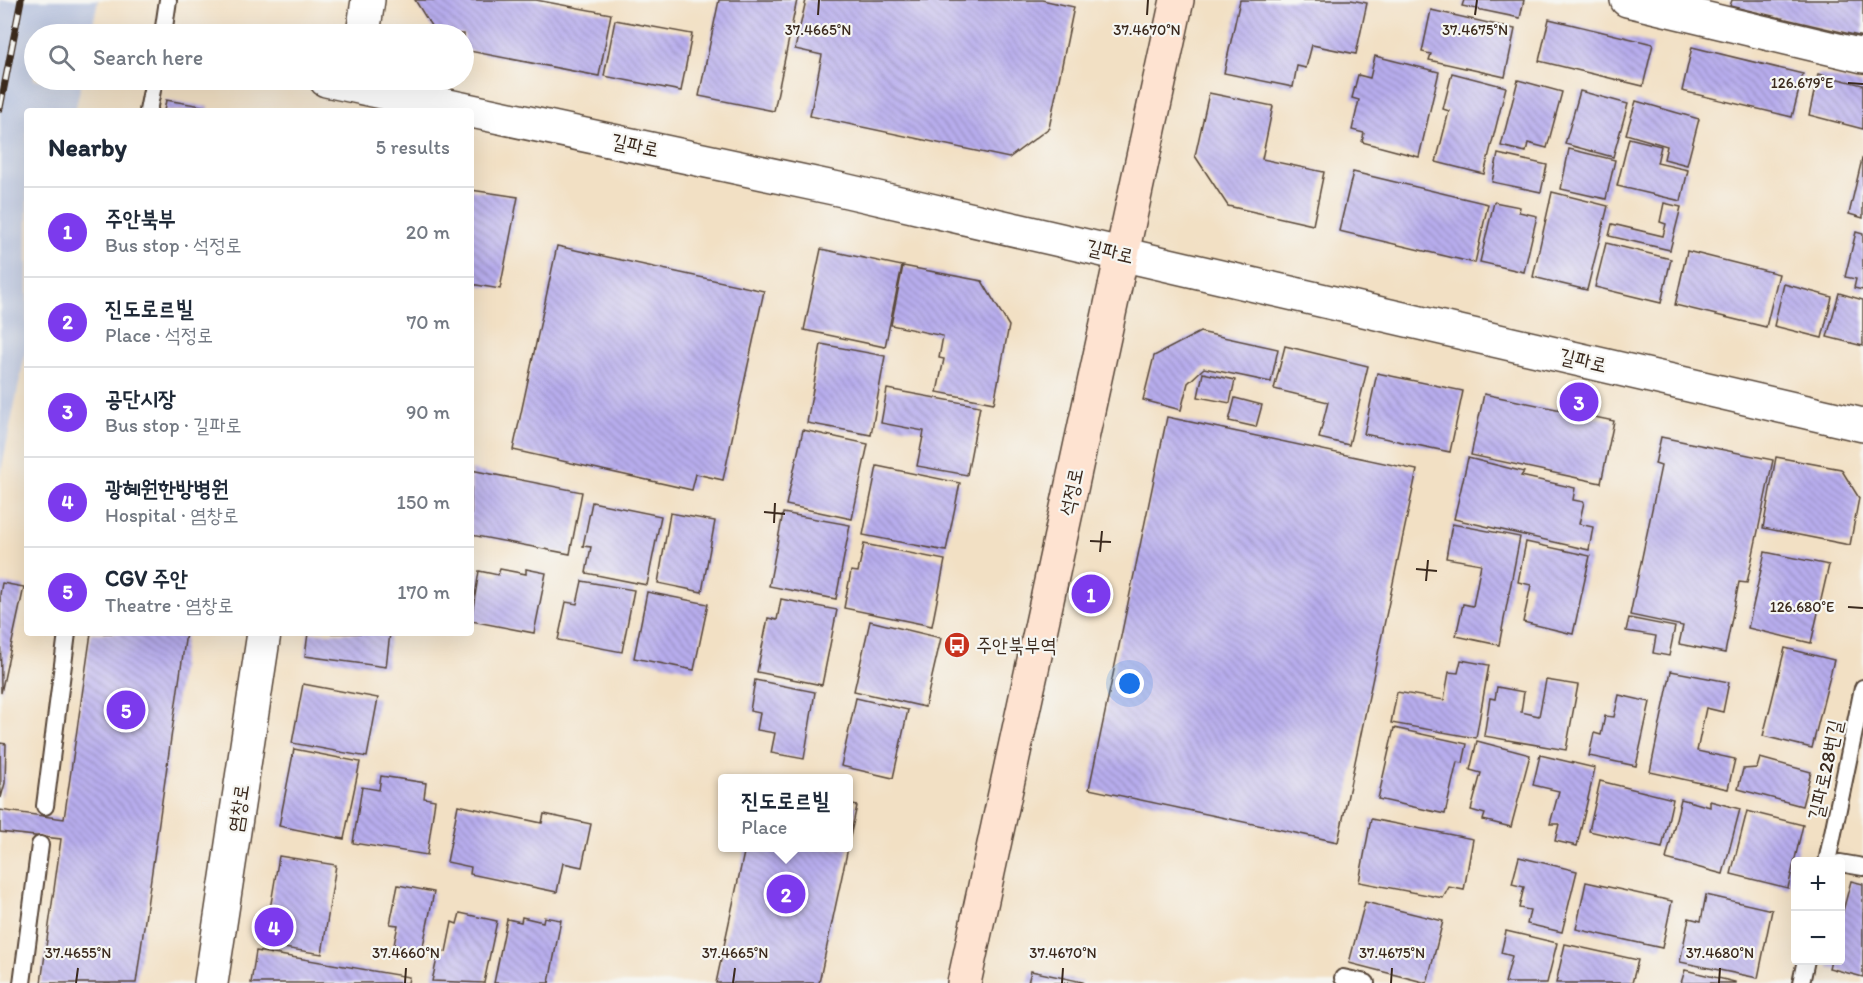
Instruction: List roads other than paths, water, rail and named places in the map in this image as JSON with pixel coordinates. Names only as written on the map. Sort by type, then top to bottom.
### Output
[{"type":"main road","name":"석정로","points":[[964,983],[1177,0]]},
{"type":"street","points":[[364,24],[368,0]]},
{"type":"street","points":[[1627,0],[1863,56]]},
{"type":"street","name":"길파로","points":[[352,90],[441,108]]},
{"type":"street","name":"길파로","points":[[474,115],[831,187],[1863,425]]},
{"type":"street","name":"염창로","points":[[212,983],[264,636]]},
{"type":"lane","points":[[164,24],[168,0]]},
{"type":"lane","points":[[149,108],[152,90]]},
{"type":"lane","points":[[45,806],[67,636]]},
{"type":"lane","name":"길파로28번길","points":[[1833,857],[1863,688]]},
{"type":"lane","points":[[22,983],[40,845]]},
{"type":"lane","name":"길파로28번길","points":[[1845,864],[1863,867]]},
{"type":"lane","points":[[1802,983],[1805,965]]},
{"type":"lane","points":[[1343,978],[1366,983]]},
{"type":"railway","points":[[0,108],[21,0]]},
{"type":"place","name":"공단시장","points":[[1579,402]]},
{"type":"place","name":"주안북부","points":[[1091,594]]},
{"type":"place","name":"주안북부역","points":[[957,645]]},
{"type":"place","name":"CGV 주안","points":[[126,710]]},
{"type":"place","name":"진도로르빌","points":[[786,894]]},
{"type":"place","name":"광혜원한방병원","points":[[274,927]]}]
